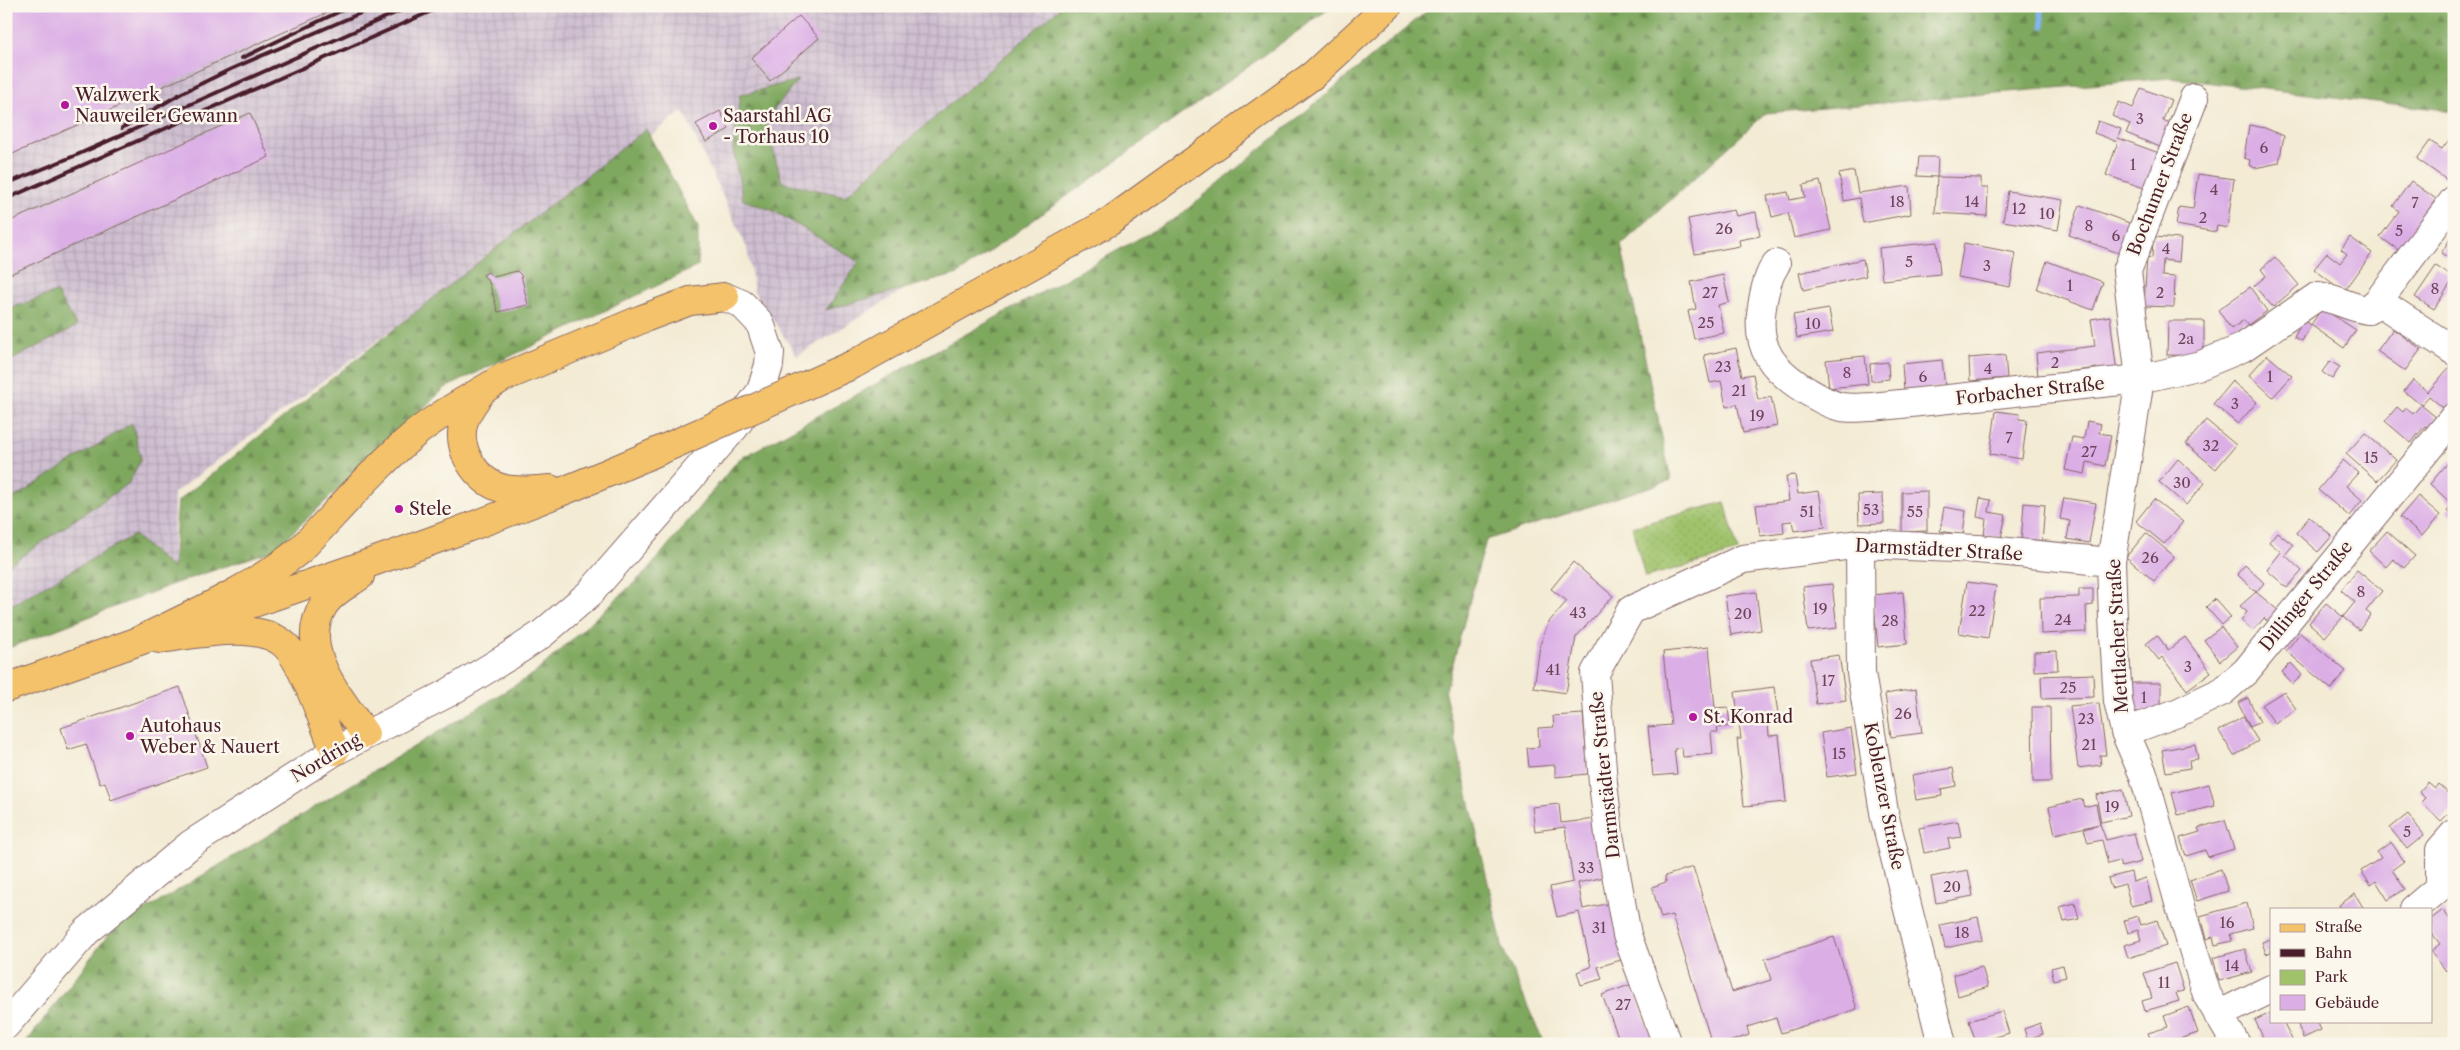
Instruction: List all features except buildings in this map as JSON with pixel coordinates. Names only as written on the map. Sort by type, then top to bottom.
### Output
[{"type":"main road","points":[[6,688],[389,558],[579,485],[854,364],[1109,222],[1313,75],[1388,6]]},
{"type":"main road","points":[[138,642],[256,582],[280,566],[300,550],[415,434],[451,406],[482,391],[502,378],[642,319],[690,301],[725,297]]},
{"type":"main road","points":[[482,391],[464,422],[462,440],[468,460],[478,473],[491,484],[505,489],[532,490],[579,485]]},
{"type":"main road","points":[[365,734],[320,662],[314,638],[316,621],[324,605],[336,592],[389,558]]},
{"type":"main road","points":[[138,642],[227,630],[270,637],[285,645],[296,658],[335,751]]},
{"type":"street","name":"Bochumer Straße","points":[[2127,271],[2194,98]]},
{"type":"street","points":[[2454,200],[2378,301],[2454,351]]},
{"type":"street","name":"Forbacher Straße","points":[[1776,264],[1764,290],[1760,316],[1762,340],[1774,366],[1794,382],[1817,396],[1841,407],[1872,407],[2140,379],[2221,359],[2242,348],[2318,296],[2328,297],[2357,309],[2368,310],[2378,301]]},
{"type":"street","name":"Mettlacher Straße","points":[[2127,271],[2140,379],[2111,562],[2118,701],[2125,732],[2144,776],[2197,966],[2207,995],[2236,1044]]},
{"type":"street","name":"Nordring","points":[[9,1016],[86,932],[191,844],[335,751],[448,693],[509,656],[542,634],[588,594],[734,428],[761,391],[769,365],[770,353],[760,323],[742,304],[725,297]]},
{"type":"street","name":"Dillinger Straße","points":[[2125,732],[2177,713],[2223,691],[2246,671],[2454,417]]},
{"type":"street","name":"Darmstädter Straße","points":[[1667,1044],[1627,935],[1609,835],[1603,782],[1595,673],[1631,610],[1743,559],[1860,544],[1978,549],[2111,562]]},
{"type":"street","name":"Koblenzer Straße","points":[[1860,544],[1861,673],[1867,711],[1885,818],[1942,1044]]},
{"type":"street","points":[[2415,908],[2440,887],[2440,850],[2454,834]]},
{"type":"street","points":[[2218,1015],[2270,989]]},
{"type":"shaded area","points":[[6,6],[1333,6],[1145,140],[797,356],[754,291],[747,248],[683,111],[174,493],[173,569],[6,624]]},
{"type":"green space","points":[[1062,6],[1333,6],[958,274],[826,310],[859,262],[774,211],[743,200],[733,149],[740,95],[798,80],[765,121],[782,182],[845,196]]},
{"type":"green space","points":[[1433,6],[2454,6],[2454,111],[2170,78],[1766,113],[1621,245],[1671,480],[1486,540],[1445,693],[1503,949],[1544,1044],[25,1044],[111,931],[535,673],[647,571],[738,460],[1178,217]]},
{"type":"green space","points":[[646,129],[698,227],[698,266],[445,388],[274,550],[176,583],[6,649],[6,608],[134,535],[173,569],[178,501]]},
{"type":"green space","points":[[56,292],[77,326],[6,363],[6,310]]},
{"type":"green space","points":[[132,423],[141,459],[129,483],[6,567],[6,503]]},
{"type":"green space","points":[[1725,502],[1738,552],[1645,577],[1632,527]]},
{"type":"waterway","points":[[2040,6],[2043,26]]},
{"type":"railway","points":[[242,58],[351,6]]},
{"type":"railway","points":[[122,128],[182,93],[231,69],[377,6]]},
{"type":"railway","points":[[6,184],[79,154],[411,6]]},
{"type":"railway","points":[[6,199],[443,6]]},
{"type":"place","name":"Walzwerk Nauweiler Gewann","points":[[65,105]]},
{"type":"place","name":"Saarstahl AG - Torhaus 10","points":[[713,126]]},
{"type":"place","name":"Stele","points":[[399,509]]},
{"type":"place","name":"St. Konrad","points":[[1693,717]]},
{"type":"place","name":"Autohaus Weber & Nauert","points":[[130,736]]}]
